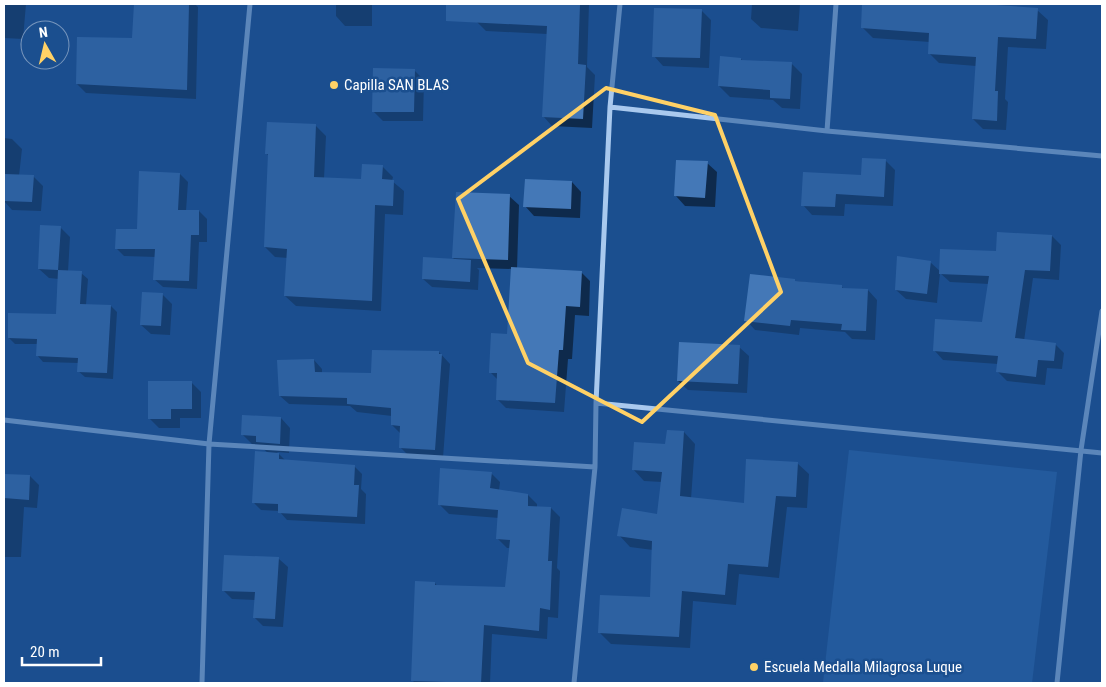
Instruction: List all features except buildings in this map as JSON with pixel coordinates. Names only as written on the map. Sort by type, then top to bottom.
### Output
[{"type":"street","points":[[202,683],[209,444],[250,4]]},
{"type":"street","points":[[574,683],[595,467],[596,403],[610,107],[620,4]]},
{"type":"street","points":[[827,131],[836,4]]},
{"type":"street","points":[[610,107],[827,131],[1102,156]]},
{"type":"street","points":[[1057,683],[1081,450],[1102,311]]},
{"type":"street","points":[[596,403],[1102,453]]},
{"type":"street","points":[[4,420],[209,444],[595,467]]},
{"type":"highlighted area","points":[[606,88],[715,115],[781,292],[642,422],[528,363],[458,199]]},
{"type":"shaded area","points":[[849,450],[1057,472],[1032,683],[823,683]]},
{"type":"place","name":"Capilla SAN BLAS","points":[[334,85]]},
{"type":"place","name":"Escuela Medalla Milagrosa Luque","points":[[754,667]]}]
